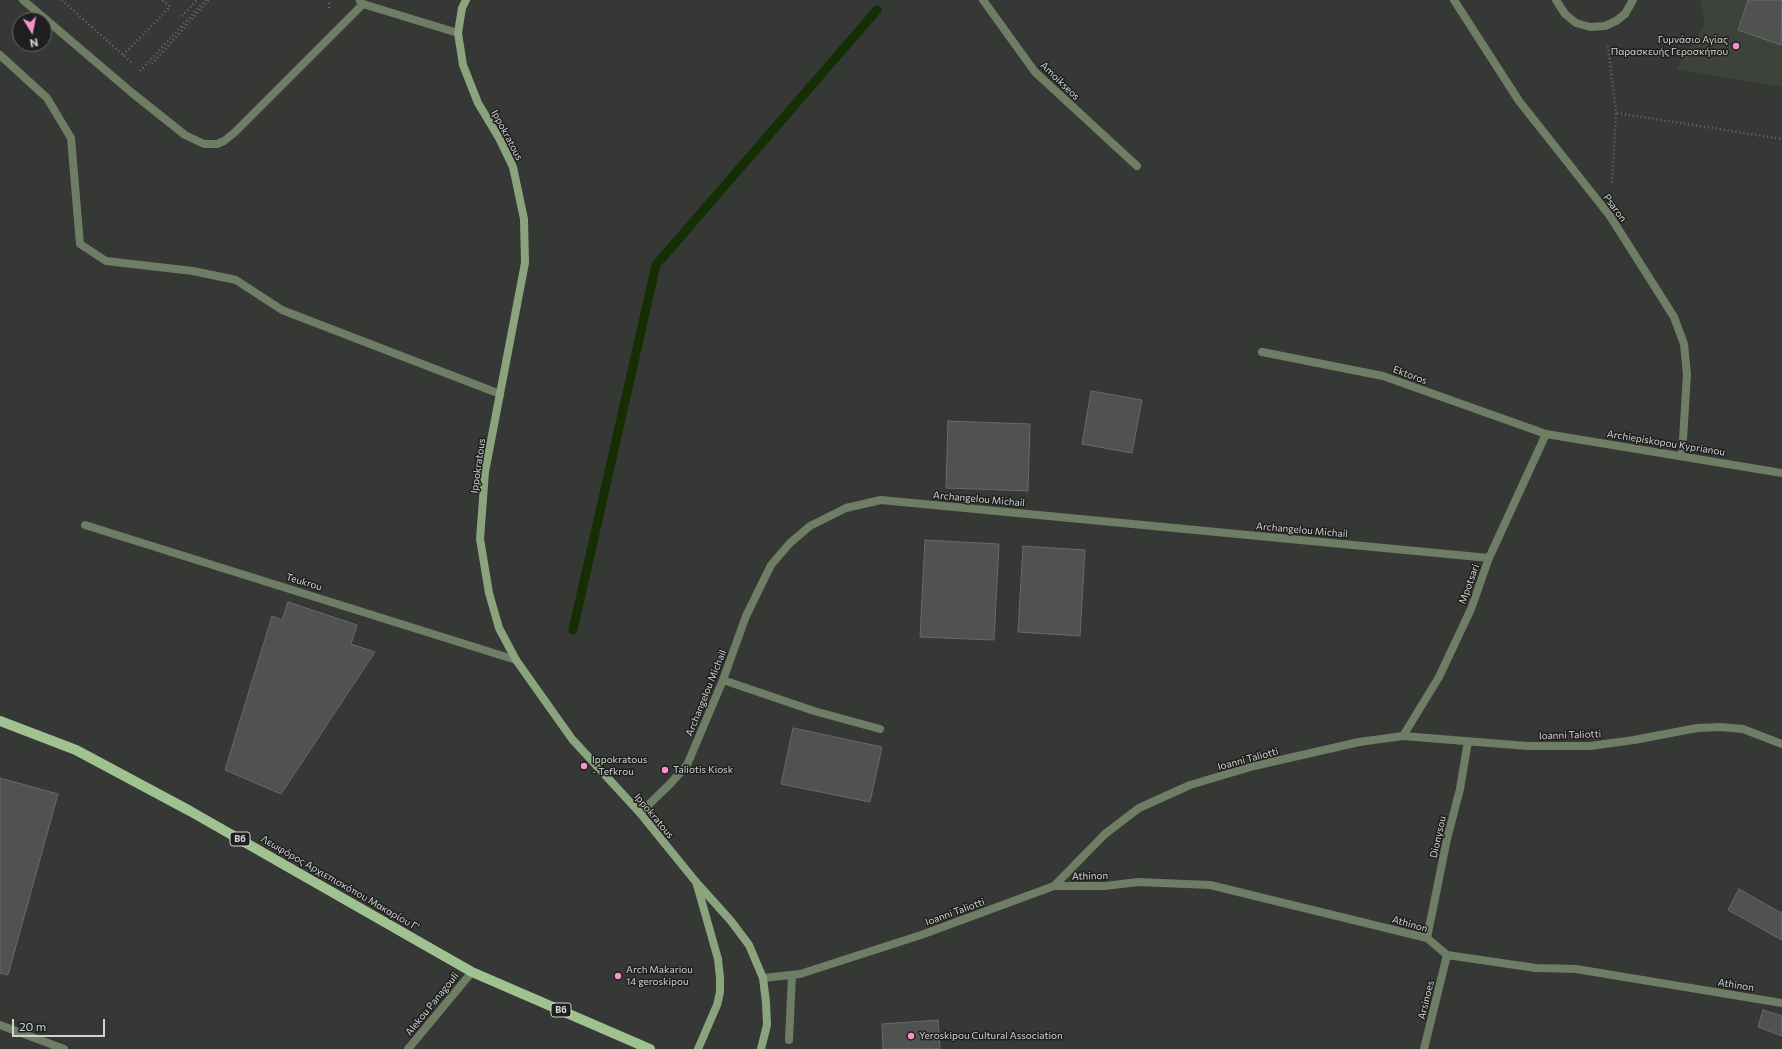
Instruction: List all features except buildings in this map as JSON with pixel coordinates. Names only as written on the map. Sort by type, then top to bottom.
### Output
[{"type":"main road","name":"Λεωφόρος Αρχιεπισκόπου Μακαρίου Γ'","points":[[0,721],[76,750],[190,811],[472,972],[650,1049]]},
{"type":"street","points":[[23,0],[185,135],[204,144],[224,141],[234,133],[361,2],[458,33]]},
{"type":"street","name":"Ippokratous","points":[[466,0],[462,8],[458,33],[463,65],[478,103],[499,138],[513,167],[524,219],[525,263],[485,472],[480,538],[489,593],[499,628],[516,660],[572,739],[640,813],[696,882],[732,921],[749,945],[763,978],[766,1002],[767,1025],[761,1049]]},
{"type":"street","name":"Amoikseos","points":[[983,0],[1034,72],[1137,166]]},
{"type":"street","name":"Psaron","points":[[1454,0],[1519,101],[1610,216],[1674,317],[1684,344],[1687,374],[1682,456]]},
{"type":"street","points":[[1556,0],[1565,14],[1576,23],[1590,27],[1605,26],[1616,21],[1625,14],[1633,0]]},
{"type":"street","points":[[0,55],[47,98],[71,138],[80,244],[106,261],[193,271],[236,280],[282,310],[500,394]]},
{"type":"street","name":"Ektoros","points":[[1262,352],[1382,376],[1546,434]]},
{"type":"street","name":"Archiepiskopou Kyprianou","points":[[1546,434],[1782,473]]},
{"type":"street","name":"Mpotsari","points":[[1403,736],[1439,677],[1471,609],[1490,558],[1546,434]]},
{"type":"street","name":"Archangelou Michail","points":[[640,813],[687,765],[724,680],[746,616],[771,565],[790,543],[810,526],[846,508],[881,500],[1490,558]]},
{"type":"street","name":"Teukrou","points":[[85,525],[516,660]]},
{"type":"street","points":[[724,680],[814,711],[880,729]]},
{"type":"street","name":"Ioanni Taliotti","points":[[763,978],[800,974],[921,935],[1054,886],[1105,834],[1139,808],[1190,785],[1254,766],[1358,742],[1403,736],[1526,746],[1590,746],[1634,740],[1697,728],[1720,727],[1743,729],[1782,744]]},
{"type":"street","name":"Dionysou","points":[[1427,938],[1447,839],[1460,789],[1468,741]]},
{"type":"street","name":"Ippokratous","points":[[696,882],[718,959],[720,978],[720,992],[717,1005],[698,1049]]},
{"type":"street","name":"Athinon","points":[[1054,886],[1105,886],[1138,882],[1210,885],[1427,938],[1447,955],[1536,968],[1576,970],[1782,1003]]},
{"type":"street","name":"Arsinoes","points":[[1424,1049],[1447,955]]},
{"type":"street","name":"Alekou Panagouli","points":[[408,1049],[472,972]]},
{"type":"street","points":[[789,1040],[792,975]]},
{"type":"street","points":[[0,1026],[64,1049]]},
{"type":"path","points":[[62,0],[144,76]]},
{"type":"path","points":[[123,55],[170,7],[162,0]]},
{"type":"path","points":[[182,16],[196,0]]},
{"type":"path","points":[[140,71],[206,0]]},
{"type":"path","points":[[152,64],[209,0]]},
{"type":"path","points":[[325,14],[329,8],[330,0]]},
{"type":"path","points":[[1605,26],[1616,113],[1610,216]]},
{"type":"path","points":[[1616,113],[1782,139]]},
{"type":"shaded area","name":"Γυμνάσιο Αγίας Παρασκευής Γεροσκήπου","points":[[1700,0],[1782,0],[1782,87],[1676,69],[1705,24]]},
{"type":"waterway","points":[[573,630],[656,265],[877,10]]},
{"type":"place","name":"Γυμνάσιο Αγίας Παρασκευής Γεροσκήπου","points":[[1736,46]]},
{"type":"place","name":"Ippokratous - Tefkrou","points":[[584,766]]},
{"type":"place","name":"Taliotis Kiosk","points":[[665,770]]},
{"type":"place","name":"Arch Makariou 14 geroskipou","points":[[618,976]]},
{"type":"place","name":"Yeroskipou Cultural Association","points":[[911,1036]]}]
